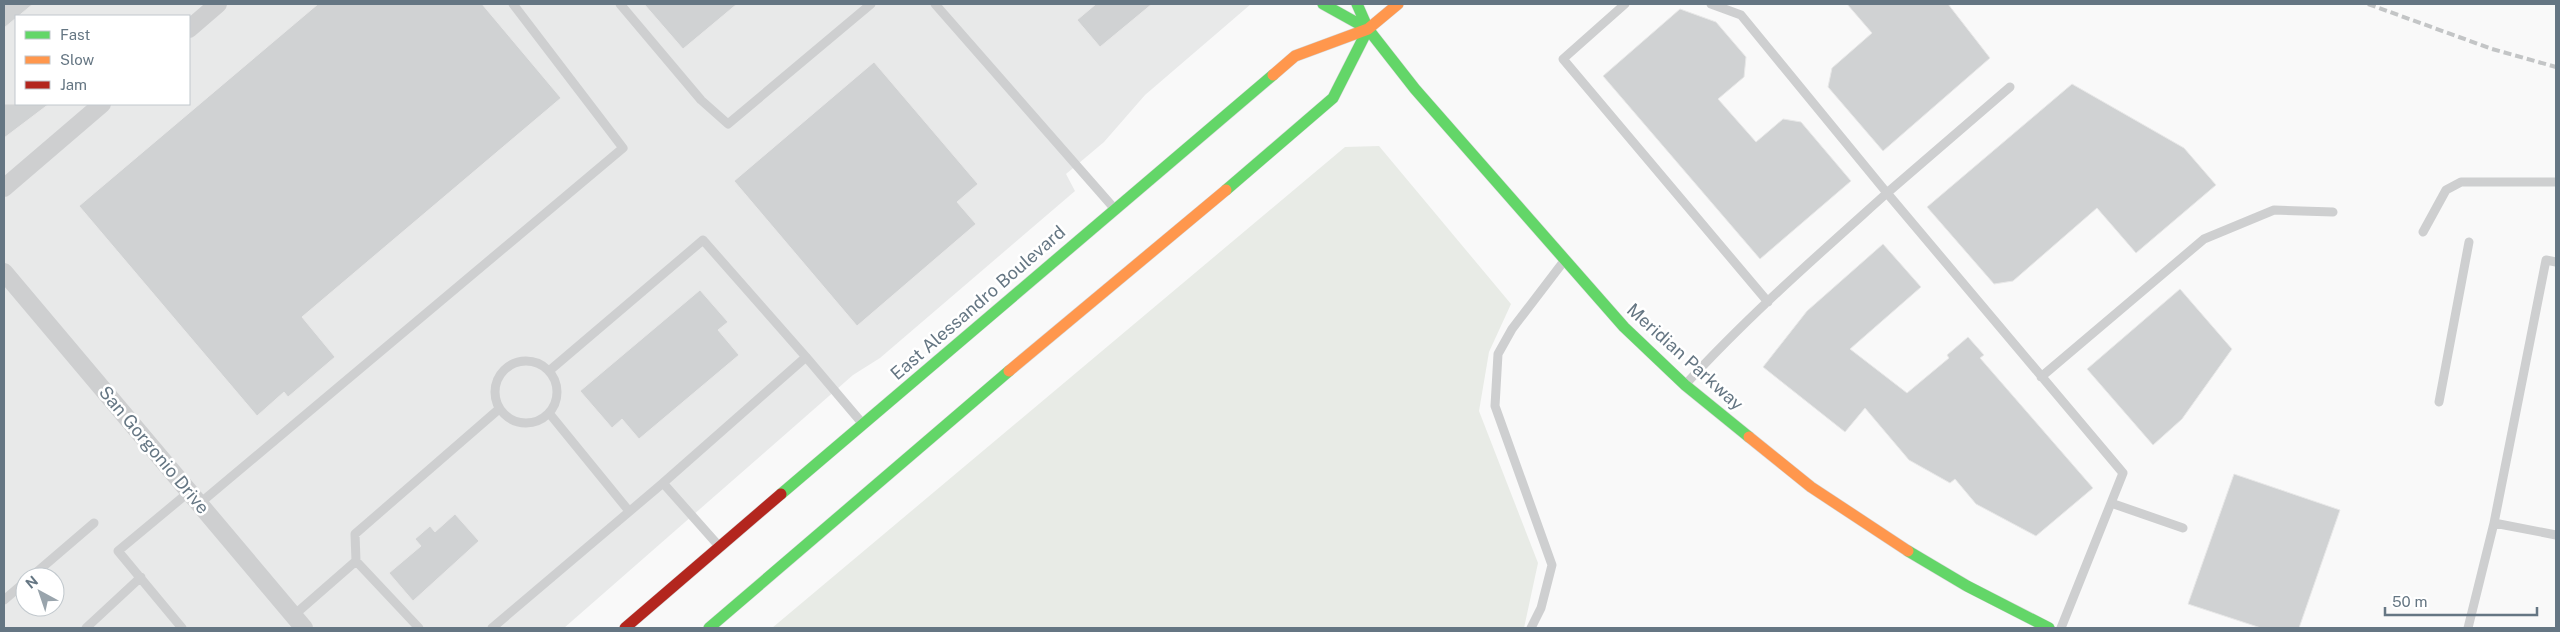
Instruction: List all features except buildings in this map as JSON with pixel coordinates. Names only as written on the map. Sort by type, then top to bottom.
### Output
[{"type":"main road","points":[[1323,4],[1368,29]]},
{"type":"main road","points":[[1357,4],[1368,29]]},
{"type":"main road","name":"East Alessandro Boulevard","points":[[625,628],[1295,56],[1368,29],[1398,4]]},
{"type":"main road","name":"East Alessandro Boulevard","points":[[709,628],[1042,343],[1171,238],[1333,98],[1368,29]]},
{"type":"main road","name":"Meridian Parkway","points":[[1368,29],[1415,89],[1624,327],[1685,385],[1819,493],[1894,543],[1967,586],[2049,628]]},
{"type":"street","points":[[190,28],[218,4]]},
{"type":"street","points":[[4,188],[101,105]]},
{"type":"street","name":"San Gorgonio Drive","points":[[4,272],[299,622]]},
{"type":"lane","points":[[182,628],[118,550],[194,498],[623,148],[513,4]]},
{"type":"lane","points":[[620,4],[701,100],[728,124],[871,4]]},
{"type":"lane","points":[[935,4],[1115,209]]},
{"type":"lane","points":[[1625,4],[1563,58],[1768,302]]},
{"type":"lane","points":[[1711,4],[1741,15],[1887,193],[2123,473],[2061,628]]},
{"type":"lane","points":[[1685,385],[1719,348],[1768,302],[1887,193],[2010,87]]},
{"type":"lane","points":[[2423,232],[2446,190],[2461,182],[2556,182]]},
{"type":"lane","points":[[2041,377],[2204,239],[2274,210],[2333,212]]},
{"type":"lane","points":[[549,371],[704,240],[863,424]]},
{"type":"lane","points":[[2439,402],[2470,242]]},
{"type":"lane","points":[[1531,628],[1541,608],[1552,565],[1494,406],[1498,354],[1512,329],[1565,260]]},
{"type":"lane","points":[[2468,628],[2494,523],[2546,260],[2556,262]]},
{"type":"lane","points":[[492,628],[663,483],[806,357]]},
{"type":"lane","points":[[521,361],[532,361],[549,371],[557,387],[554,406],[549,413],[532,423],[523,423],[514,421],[499,409],[495,389],[503,370],[521,361]]},
{"type":"lane","points":[[419,628],[356,561],[355,534],[499,409]]},
{"type":"lane","points":[[549,413],[630,511]]},
{"type":"lane","points":[[663,483],[720,547]]},
{"type":"lane","points":[[2111,503],[2184,528]]},
{"type":"lane","points":[[2494,523],[2556,535]]},
{"type":"lane","points":[[43,567],[94,524]]},
{"type":"lane","points":[[299,622],[356,561]]},
{"type":"lane","points":[[86,628],[141,577]]},
{"type":"lane","points":[[4,600],[15,591]]},
{"type":"shaded area","points":[[4,4],[1251,4],[1145,95],[1104,142],[1066,174],[1075,191],[880,358],[853,375],[564,628],[4,628]]},
{"type":"shaded area","points":[[1379,146],[1511,304],[1489,352],[1479,411],[1538,563],[1524,628],[772,628],[1345,147]]},
{"type":"railway","points":[[2368,4],[2492,49],[2556,67]]},
{"type":"traffic: fast","points":[[1323,4],[1368,29]]},
{"type":"traffic: fast","points":[[1357,4],[1368,29],[1415,89],[1624,327],[1685,385],[1749,437]]},
{"type":"traffic: fast","points":[[1226,190],[1333,98],[1368,29]]},
{"type":"traffic: fast","points":[[781,494],[1273,75]]},
{"type":"traffic: fast","points":[[709,628],[1009,371]]},
{"type":"traffic: fast","points":[[1908,551],[1967,586],[2049,628]]},
{"type":"traffic: slow","points":[[1273,75],[1295,56],[1368,29],[1398,4]]},
{"type":"traffic: slow","points":[[1009,371],[1226,190]]},
{"type":"traffic: slow","points":[[1749,437],[1811,487],[1908,551]]},
{"type":"traffic: jam","points":[[625,628],[781,494]]}]
